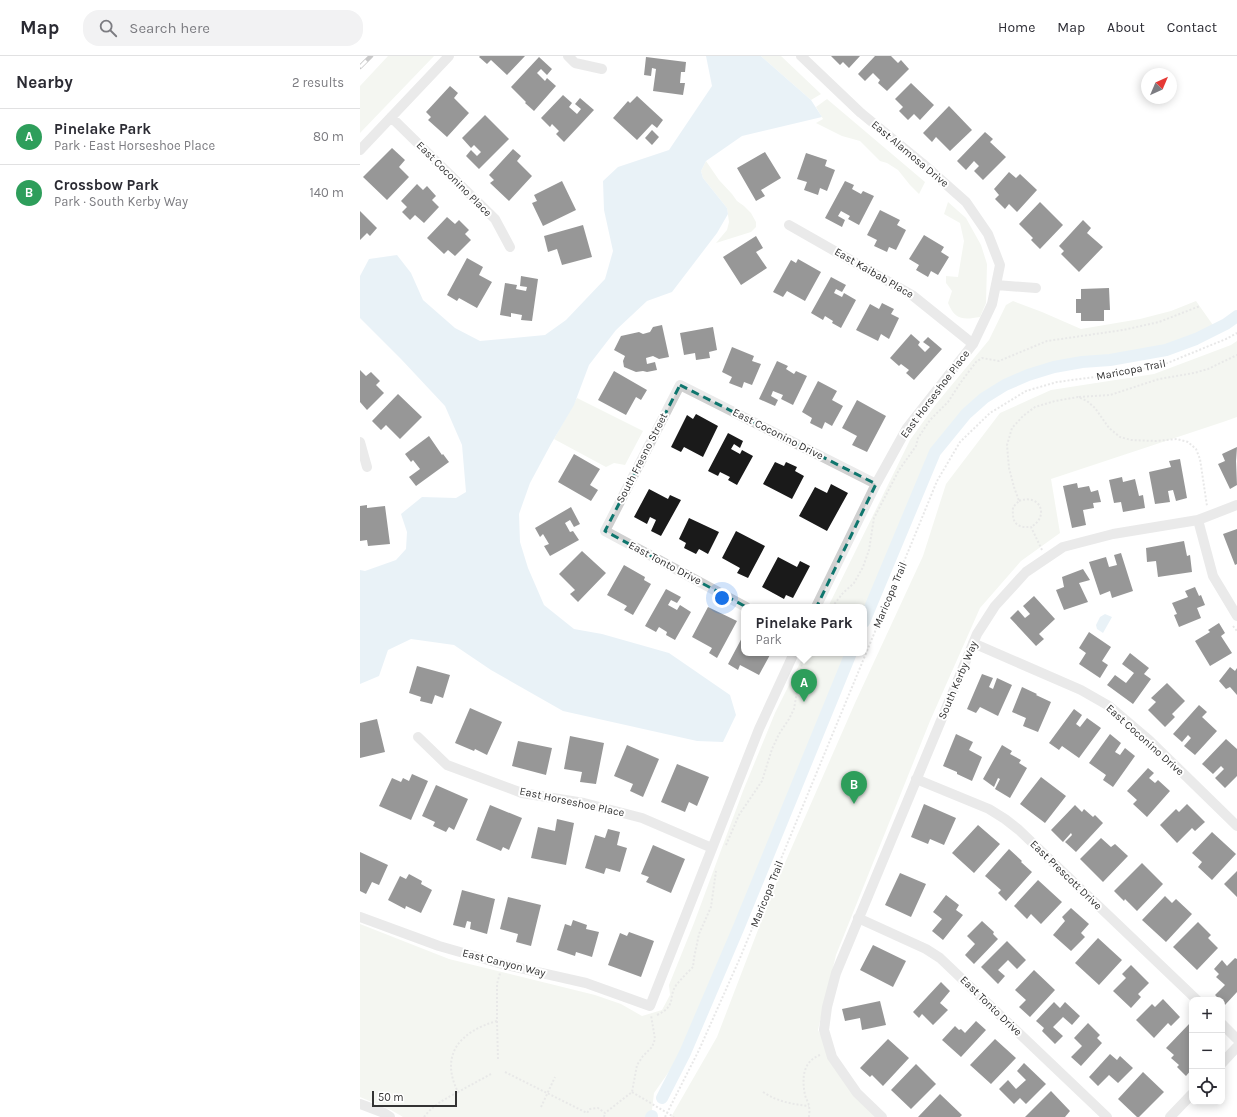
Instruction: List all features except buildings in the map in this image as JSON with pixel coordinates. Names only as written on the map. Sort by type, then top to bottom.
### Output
[{"type":"street","points":[[360,150],[449,56]]},
{"type":"street","points":[[568,56],[575,64],[602,69]]},
{"type":"street","name":"East Alamosa Drive","points":[[801,56],[861,113],[922,163],[966,202],[988,234],[1000,265]]},
{"type":"street","name":"East Coconino Place","points":[[391,117],[495,219],[510,247]]},
{"type":"street","name":"East Kaibab Place","points":[[789,225],[912,295],[973,344]]},
{"type":"street","name":"East Horseshoe Place","points":[[817,604],[876,484],[906,428],[973,344],[992,304],[1000,265]]},
{"type":"street","points":[[996,285],[1036,288]]},
{"type":"street","name":"East Coconino Drive","points":[[680,385],[876,484]]},
{"type":"street","name":"South Fresno Street","points":[[605,531],[680,385]]},
{"type":"street","points":[[360,442],[367,467]]},
{"type":"street","name":"South Kerby Way","points":[[882,1117],[857,1093],[832,1057],[824,1030],[827,1007],[836,973],[858,918],[977,634],[995,606],[1026,572],[1063,547],[1113,534],[1198,520],[1237,505]]},
{"type":"street","points":[[1198,520],[1213,576],[1233,619]]},
{"type":"street","name":"East Tonto Drive","points":[[605,531],[741,604]]},
{"type":"street","name":"East Coconino Drive","points":[[973,643],[1081,690],[1109,706],[1149,740],[1237,826]]},
{"type":"street","points":[[650,1006],[759,729],[793,656]]},
{"type":"street","name":"East Horseshoe Place","points":[[418,737],[447,765],[522,793],[584,804],[642,818],[712,848]]},
{"type":"street","name":"East Prescott Drive","points":[[916,779],[989,809],[1019,830],[1194,997]]},
{"type":"street","name":"East Canyon Way","points":[[360,917],[439,946],[502,964],[586,983],[650,1006]]},
{"type":"street","name":"East Tonto Drive","points":[[858,918],[926,949],[940,958],[1107,1117]]},
{"type":"street","points":[[1225,1027],[1237,1039]]},
{"type":"street","points":[[1225,1060],[1237,1047]]},
{"type":"street","points":[[1170,1117],[1189,1097]]},
{"type":"street","points":[[360,1104],[384,1113],[390,1117]]},
{"type":"path","points":[[834,604],[843,593],[854,583],[863,567],[869,550],[874,518],[899,470],[916,446],[922,431],[930,420],[948,402],[976,362],[982,358],[999,361],[1047,341],[1123,330],[1159,322],[1200,306]]},
{"type":"path","name":"Maricopa Trail","points":[[867,651],[936,481],[960,442],[990,413],[1026,391],[1057,382],[1118,374],[1165,364],[1226,340],[1237,333]]},
{"type":"path","points":[[1019,501],[1009,468],[1007,445],[1012,428],[1023,416],[1035,407],[1078,397],[1110,395],[1159,379],[1208,369],[1237,355]]},
{"type":"path","points":[[1078,397],[1087,401],[1095,408],[1109,428],[1120,436],[1131,440],[1156,441],[1177,439],[1188,442],[1196,449],[1200,458],[1209,516]]},
{"type":"path","points":[[1026,498],[1034,500],[1039,505],[1042,512],[1040,519],[1031,527],[1022,527],[1016,523],[1013,516],[1013,507],[1019,501],[1026,498]]},
{"type":"path","points":[[1031,527],[1045,559]]},
{"type":"path","points":[[1233,619],[1237,631]]},
{"type":"path","points":[[725,848],[739,815],[762,781],[772,749],[794,709],[802,663],[806,656]]},
{"type":"path","name":"Maricopa Trail","points":[[665,1117],[699,1050],[740,958],[865,656]]},
{"type":"path","points":[[652,1017],[663,1012],[671,1004],[673,991],[677,984],[693,967],[699,934],[711,907],[717,867]]},
{"type":"path","points":[[498,1060],[497,984],[502,964]]},
{"type":"path","points":[[604,1117],[605,1113],[632,1092],[637,1065],[652,1047],[655,1039],[650,1006]]},
{"type":"path","points":[[458,1092],[451,1073],[453,1052],[460,1041],[470,1032],[484,1025],[497,1021]]},
{"type":"path","points":[[809,1117],[809,1106],[805,1097],[803,1080],[806,1066],[813,1058],[831,1051]]},
{"type":"path","points":[[505,1072],[587,1113]]},
{"type":"path","points":[[424,1117],[430,1109],[443,1100],[491,1074]]},
{"type":"path","points":[[541,1107],[555,1077]]},
{"type":"path","points":[[632,1092],[674,1117]]},
{"type":"path","points":[[763,1092],[784,1102],[809,1106]]},
{"type":"path","points":[[587,1117],[587,1113],[590,1109],[598,1108],[605,1113]]},
{"type":"highlighted area","points":[[680,385],[876,484],[802,637],[605,531]]},
{"type":"shaded area","points":[[388,56],[434,56],[360,133],[360,86]]},
{"type":"shaded area","points":[[761,56],[781,56],[821,94],[811,100]]},
{"type":"shaded area","points":[[827,99],[925,182],[919,194],[898,170],[887,163],[880,161],[860,141],[842,136],[816,123],[823,119],[816,107]]},
{"type":"shaded area","points":[[706,161],[719,180],[737,201],[751,213],[756,222],[756,227],[751,232],[716,243],[727,230],[729,222],[727,208],[703,178],[701,171]]},
{"type":"shaded area","points":[[948,202],[966,218],[981,245],[987,264],[986,303],[980,317],[960,318],[954,313],[948,303],[952,291],[946,283],[946,276],[958,277],[964,241],[960,223],[944,214]]},
{"type":"shaded area","points":[[1013,301],[1081,329],[1140,319],[1171,311],[1196,301],[1215,328],[1166,348],[1072,361],[1048,367],[1026,374],[993,390],[979,400],[949,429],[935,449],[867,608],[867,604],[829,604],[910,440],[936,404],[989,340],[1006,305]]},
{"type":"shaded area","points":[[1237,341],[1237,417],[1051,479],[1060,533],[1021,561],[980,608],[930,721],[836,955],[818,1030],[848,1087],[876,1117],[671,1117],[717,1037],[774,888],[855,703],[923,556],[946,484],[1000,413],[1051,390],[1154,374],[1231,345]]},
{"type":"shaded area","points":[[577,398],[643,431],[625,465],[614,463],[606,467],[554,439]]},
{"type":"shaded area","points":[[804,656],[847,656],[701,1010],[680,1056],[654,1093],[652,1110],[648,1117],[403,1117],[391,1110],[360,1097],[360,924],[449,959],[595,995],[621,1004],[642,1016],[662,1010],[670,995],[669,985],[694,923],[743,791],[775,713]]},
{"type":"water","points":[[706,56],[761,56],[811,100],[822,117],[742,136],[706,161],[701,171],[703,178],[727,208],[728,214],[717,233],[672,292],[647,301],[616,330],[589,365],[574,405],[530,483],[519,514],[520,542],[528,568],[544,605],[574,629],[602,634],[669,653],[730,695],[736,715],[723,742],[697,741],[563,711],[491,670],[454,645],[411,639],[388,650],[379,676],[360,684],[360,570],[365,571],[396,560],[406,549],[407,532],[401,514],[422,497],[456,498],[466,492],[462,445],[445,406],[360,318],[360,276],[369,259],[397,255],[411,273],[423,300],[455,328],[480,341],[545,335],[566,320],[605,279],[613,251],[604,210],[603,181],[618,167],[669,150],[712,86]]},
{"type":"water","points":[[1105,614],[1112,617],[1103,633],[1097,629],[1096,625],[1100,617]]},
{"type":"waterway","points":[[867,615],[935,452],[966,414],[984,398],[1005,385],[1028,375],[1054,367],[1082,362],[1110,360],[1166,350],[1196,339],[1226,324],[1237,316]]},
{"type":"waterway","points":[[662,1098],[685,1053],[738,929],[850,656]]},
{"type":"railway","points":[[360,67],[371,56]]},
{"type":"place","name":"Pinelake Park","points":[[804,702]]},
{"type":"place","name":"Crossbow Park","points":[[854,804]]}]
